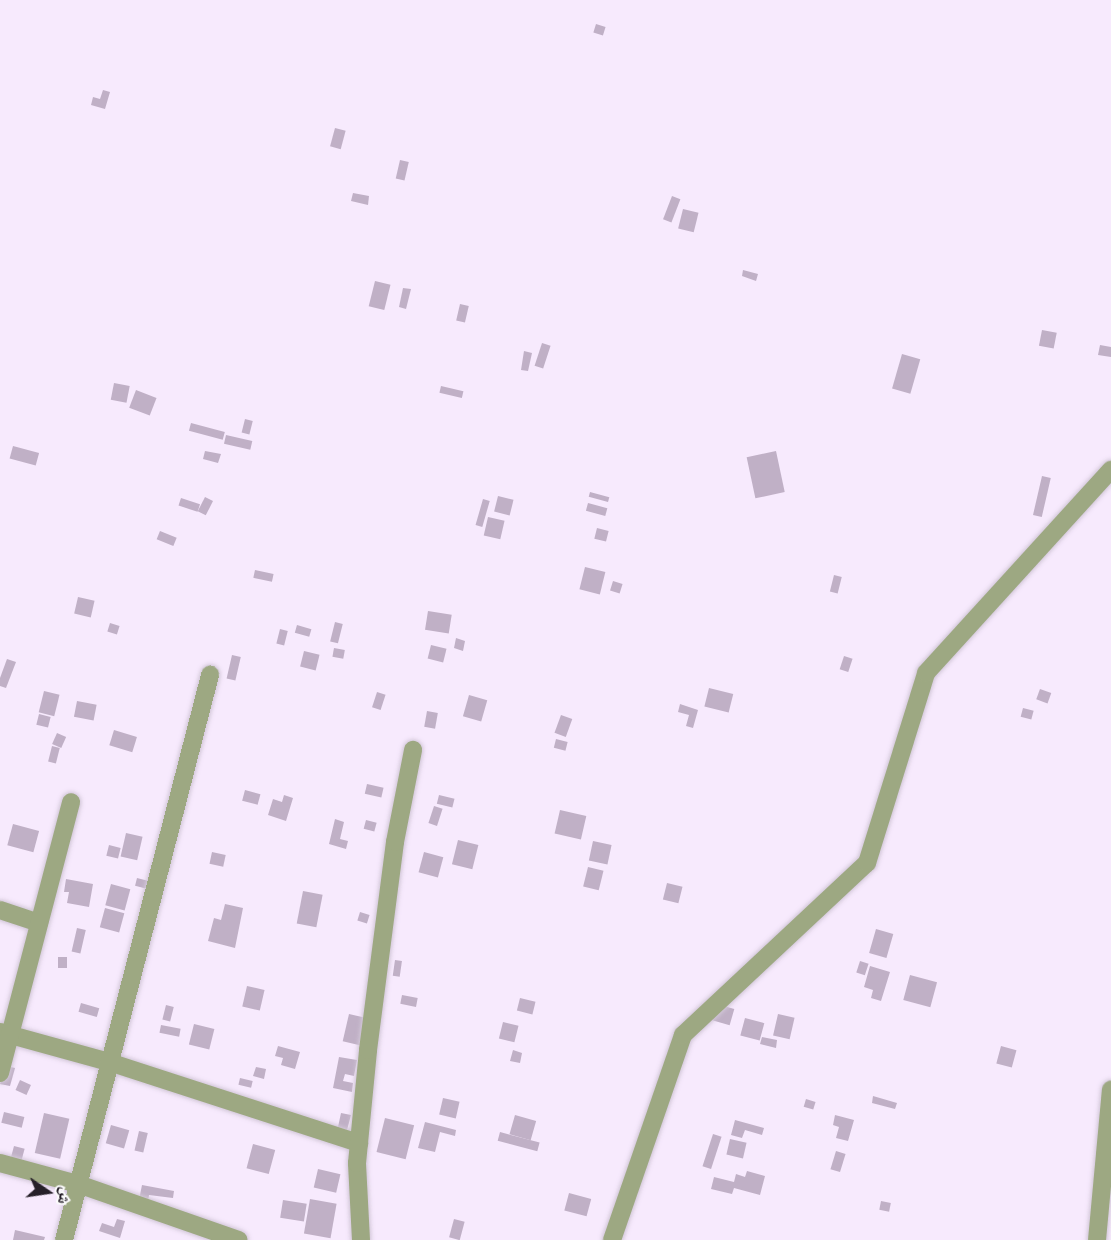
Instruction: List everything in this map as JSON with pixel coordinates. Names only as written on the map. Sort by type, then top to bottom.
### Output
[{"type":"street","points":[[612,1240],[682,1035],[867,863],[926,673],[1111,470]]},
{"type":"street","points":[[63,1240],[210,675]]},
{"type":"street","points":[[361,1240],[357,1163],[359,1143],[394,842],[413,750]]},
{"type":"street","points":[[0,1073],[5,1033],[39,923],[71,802]]},
{"type":"street","points":[[0,910],[39,923]]},
{"type":"street","points":[[5,1033],[110,1062],[359,1143]]},
{"type":"street","points":[[1097,1240],[1111,1090]]},
{"type":"street","points":[[0,1163],[78,1184],[239,1240]]},
{"type":"building","points":[[596,24],[606,27],[603,36],[593,33]]},
{"type":"building","points":[[103,90],[110,92],[105,109],[91,105],[93,97],[100,99]]},
{"type":"building","points":[[335,128],[346,131],[341,149],[330,146]]},
{"type":"building","points":[[400,160],[409,162],[404,181],[396,179]]},
{"type":"building","points":[[353,193],[369,196],[368,205],[351,201]]},
{"type":"building","points":[[672,196],[680,199],[671,223],[663,219]]},
{"type":"building","points":[[683,209],[699,213],[694,232],[678,228]]},
{"type":"building","points":[[743,270],[758,274],[756,281],[742,276]]},
{"type":"building","points":[[375,281],[391,285],[384,310],[369,306]]},
{"type":"building","points":[[403,288],[411,289],[406,309],[399,307]]},
{"type":"building","points":[[460,304],[469,306],[465,323],[456,321]]},
{"type":"building","points":[[1042,330],[1057,333],[1054,349],[1039,346]]},
{"type":"building","points":[[542,343],[551,346],[543,369],[535,366]]},
{"type":"building","points":[[1100,345],[1111,347],[1111,357],[1098,355]]},
{"type":"building","points":[[524,351],[532,353],[528,371],[521,370]]},
{"type":"building","points":[[902,354],[920,359],[910,394],[892,389]]},
{"type":"building","points":[[114,383],[130,386],[126,403],[111,400]]},
{"type":"building","points":[[441,386],[463,391],[462,398],[439,393]]},
{"type":"building","points":[[136,390],[157,398],[150,416],[129,408]]},
{"type":"building","points":[[245,419],[253,421],[249,435],[242,433]]},
{"type":"building","points":[[191,423],[225,432],[223,440],[189,431]]},
{"type":"building","points":[[226,435],[252,441],[250,450],[224,444]]},
{"type":"building","points":[[13,446],[39,453],[36,466],[10,459]]},
{"type":"building","points":[[205,451],[221,454],[218,463],[203,459]]},
{"type":"building","points":[[776,451],[785,492],[755,498],[747,457]]},
{"type":"building","points":[[1042,476],[1051,478],[1042,517],[1033,515]]},
{"type":"building","points":[[590,492],[609,497],[608,502],[589,497]]},
{"type":"building","points":[[498,496],[514,500],[510,515],[494,512]]},
{"type":"building","points":[[205,497],[213,501],[206,515],[198,511]]},
{"type":"building","points":[[181,498],[200,504],[198,512],[179,506]]},
{"type":"building","points":[[483,499],[490,501],[482,527],[476,525]]},
{"type":"building","points":[[588,503],[607,508],[605,516],[586,511]]},
{"type":"building","points":[[488,517],[505,521],[500,539],[484,536]]},
{"type":"building","points":[[597,528],[609,531],[606,542],[594,539]]},
{"type":"building","points":[[160,531],[177,538],[173,546],[157,539]]},
{"type":"building","points":[[585,567],[605,572],[600,594],[579,589]]},
{"type":"building","points":[[255,570],[274,574],[272,582],[253,578]]},
{"type":"building","points":[[834,575],[842,577],[838,593],[830,591]]},
{"type":"building","points":[[613,581],[623,584],[620,593],[610,591]]},
{"type":"building","points":[[78,597],[95,601],[91,617],[74,614]]},
{"type":"building","points":[[428,611],[452,615],[449,634],[425,630]]},
{"type":"building","points":[[335,622],[343,624],[338,643],[330,641]]},
{"type":"building","points":[[110,623],[120,626],[117,635],[107,632]]},
{"type":"building","points":[[297,625],[311,629],[309,637],[295,633]]},
{"type":"building","points":[[280,629],[288,631],[284,645],[276,644]]},
{"type":"building","points":[[456,638],[465,641],[463,651],[454,648]]},
{"type":"building","points":[[431,645],[447,649],[443,662],[428,659]]},
{"type":"building","points":[[334,648],[345,650],[343,659],[332,657]]},
{"type":"building","points":[[304,651],[320,655],[316,670],[300,667]]},
{"type":"building","points":[[232,655],[241,657],[235,680],[227,678]]},
{"type":"building","points":[[844,656],[853,659],[848,672],[840,669]]},
{"type":"building","points":[[7,659],[16,662],[6,688],[0,686],[0,678]]},
{"type":"building","points":[[709,688],[733,694],[729,712],[704,706]]},
{"type":"building","points":[[1040,689],[1051,693],[1048,703],[1036,699]]},
{"type":"building","points":[[44,691],[60,695],[54,716],[39,712]]},
{"type":"building","points":[[377,692],[386,695],[381,710],[372,707]]},
{"type":"building","points":[[469,695],[487,700],[481,721],[463,716]]},
{"type":"building","points":[[77,701],[97,705],[94,721],[74,717]]},
{"type":"building","points":[[680,704],[698,710],[693,728],[686,726],[689,715],[678,712]]},
{"type":"building","points":[[1023,708],[1034,711],[1031,720],[1021,717]]},
{"type":"building","points":[[427,711],[438,713],[435,729],[424,727]]},
{"type":"building","points":[[39,714],[51,717],[48,728],[36,725]]},
{"type":"building","points":[[561,715],[572,719],[566,737],[555,733]]},
{"type":"building","points":[[114,730],[137,737],[132,752],[109,745]]},
{"type":"building","points":[[57,733],[66,737],[61,748],[52,744]]},
{"type":"building","points":[[556,739],[568,742],[565,751],[554,748]]},
{"type":"building","points":[[52,746],[60,748],[56,763],[48,762]]},
{"type":"building","points":[[367,784],[384,788],[381,798],[365,794]]},
{"type":"building","points":[[245,790],[260,794],[258,805],[242,801]]},
{"type":"building","points":[[284,795],[293,798],[286,821],[268,815],[273,799],[282,802]]},
{"type":"building","points":[[439,795],[455,799],[452,808],[437,804]]},
{"type":"building","points":[[434,806],[443,809],[437,826],[428,823]]},
{"type":"building","points":[[560,810],[586,816],[581,839],[555,833]]},
{"type":"building","points":[[335,819],[344,822],[340,839],[348,841],[346,849],[329,844]]},
{"type":"building","points":[[366,820],[377,823],[374,832],[364,829]]},
{"type":"building","points":[[13,824],[39,831],[33,852],[7,845]]},
{"type":"building","points":[[126,833],[143,837],[137,860],[121,856]]},
{"type":"building","points":[[458,840],[478,845],[472,869],[452,864]]},
{"type":"building","points":[[593,841],[612,845],[607,865],[589,861]]},
{"type":"building","points":[[109,845],[121,848],[118,859],[106,856]]},
{"type":"building","points":[[212,852],[226,855],[223,867],[210,864]]},
{"type":"building","points":[[424,852],[443,857],[438,877],[419,872]]},
{"type":"building","points":[[588,867],[604,871],[599,890],[583,886]]},
{"type":"building","points":[[137,878],[149,881],[147,889],[135,886]]},
{"type":"building","points":[[66,879],[93,884],[89,907],[67,903],[69,892],[64,892]]},
{"type":"building","points":[[667,883],[683,887],[678,903],[663,899]]},
{"type":"building","points":[[111,884],[130,889],[125,910],[105,905]]},
{"type":"building","points":[[303,891],[323,895],[316,927],[297,923]]},
{"type":"building","points":[[225,904],[243,908],[235,948],[208,941],[214,918],[221,920]]},
{"type":"building","points":[[105,908],[124,913],[119,932],[100,927]]},
{"type":"building","points":[[360,912],[370,915],[367,924],[357,921]]},
{"type":"building","points":[[77,928],[86,930],[80,953],[72,951]]},
{"type":"building","points":[[876,929],[893,934],[886,958],[869,953]]},
{"type":"building","points":[[58,957],[67,957],[67,968],[58,968]]},
{"type":"building","points":[[395,960],[402,961],[400,977],[393,976]]},
{"type":"building","points":[[860,961],[869,964],[865,975],[856,972]]},
{"type":"building","points":[[870,966],[890,972],[881,1001],[871,998],[873,990],[864,987]]},
{"type":"building","points":[[910,975],[937,982],[930,1007],[903,1000]]},
{"type":"building","points":[[247,986],[265,990],[260,1011],[242,1006]]},
{"type":"building","points":[[402,995],[418,998],[416,1007],[400,1004]]},
{"type":"building","points":[[520,998],[536,1002],[532,1014],[517,1011]]},
{"type":"building","points":[[81,1003],[99,1008],[97,1017],[79,1012]]},
{"type":"building","points":[[717,1004],[734,1009],[730,1025],[712,1020]]},
{"type":"building","points":[[166,1005],[174,1007],[170,1021],[162,1020]]},
{"type":"building","points":[[349,1014],[370,1019],[364,1046],[343,1041]]},
{"type":"building","points":[[778,1014],[795,1018],[790,1039],[773,1035]]},
{"type":"building","points":[[745,1018],[764,1023],[760,1041],[740,1035]]},
{"type":"building","points":[[503,1022],[519,1026],[514,1042],[499,1038]]},
{"type":"building","points":[[194,1024],[214,1029],[209,1049],[189,1044]]},
{"type":"building","points":[[161,1025],[181,1029],[179,1037],[159,1033]]},
{"type":"building","points":[[762,1037],[777,1040],[776,1048],[760,1044]]},
{"type":"building","points":[[278,1046],[300,1052],[295,1069],[281,1065],[283,1058],[275,1056]]},
{"type":"building","points":[[1001,1046],[1016,1050],[1012,1068],[996,1063]]},
{"type":"building","points":[[513,1050],[522,1053],[520,1063],[510,1061]]},
{"type":"building","points":[[339,1057],[357,1060],[354,1076],[345,1074],[343,1081],[353,1083],[352,1092],[333,1088]]},
{"type":"building","points":[[6,1066],[15,1068],[10,1086],[0,1084]]},
{"type":"building","points":[[256,1067],[266,1069],[264,1079],[253,1076]]},
{"type":"building","points":[[240,1078],[253,1081],[251,1088],[238,1085]]},
{"type":"building","points":[[20,1080],[31,1085],[26,1095],[16,1090]]},
{"type":"building","points":[[873,1096],[897,1103],[895,1109],[872,1103]]},
{"type":"building","points":[[443,1098],[460,1102],[456,1118],[439,1115]]},
{"type":"building","points":[[806,1099],[816,1102],[813,1110],[804,1107]]},
{"type":"building","points":[[4,1112],[24,1117],[22,1128],[1,1123]]},
{"type":"building","points":[[44,1113],[69,1119],[60,1159],[35,1153]]},
{"type":"building","points":[[341,1113],[351,1115],[347,1130],[338,1127]]},
{"type":"building","points":[[515,1115],[536,1121],[531,1140],[509,1134]]},
{"type":"building","points":[[835,1115],[854,1120],[848,1141],[836,1138],[839,1127],[833,1125]]},
{"type":"building","points":[[385,1118],[414,1125],[406,1159],[377,1152]]},
{"type":"building","points":[[735,1120],[764,1128],[762,1135],[745,1130],[742,1138],[731,1135]]},
{"type":"building","points":[[425,1122],[456,1130],[455,1136],[440,1132],[435,1152],[418,1148]]},
{"type":"building","points":[[111,1125],[129,1130],[124,1149],[106,1143]]},
{"type":"building","points":[[139,1131],[148,1133],[143,1153],[135,1150]]},
{"type":"building","points":[[500,1132],[540,1143],[537,1151],[498,1141]]},
{"type":"building","points":[[713,1134],[722,1137],[711,1169],[702,1166]]},
{"type":"building","points":[[730,1139],[747,1143],[743,1158],[726,1155]]},
{"type":"building","points":[[253,1144],[275,1150],[269,1174],[247,1168]]},
{"type":"building","points":[[14,1146],[25,1149],[20,1164],[10,1161]]},
{"type":"building","points":[[836,1151],[846,1154],[840,1172],[830,1169]]},
{"type":"building","points":[[318,1169],[340,1174],[336,1193],[314,1188]]},
{"type":"building","points":[[747,1171],[765,1176],[760,1195],[734,1188],[732,1194],[711,1189],[714,1177],[734,1182],[736,1174],[745,1177]]},
{"type":"building","points":[[142,1185],[174,1191],[173,1198],[149,1195],[148,1202],[139,1200]]},
{"type":"building","points":[[569,1193],[591,1199],[587,1216],[564,1210]]},
{"type":"building","points":[[310,1199],[337,1204],[331,1238],[304,1233]]},
{"type":"building","points":[[283,1200],[307,1204],[304,1222],[280,1218]]},
{"type":"building","points":[[881,1201],[891,1203],[889,1212],[879,1210]]},
{"type":"building","points":[[117,1219],[125,1221],[120,1238],[99,1231],[102,1223],[114,1227]]},
{"type":"building","points":[[454,1219],[465,1222],[460,1240],[449,1237]]},
{"type":"building","points":[[15,1230],[45,1237],[44,1240],[13,1240]]}]
